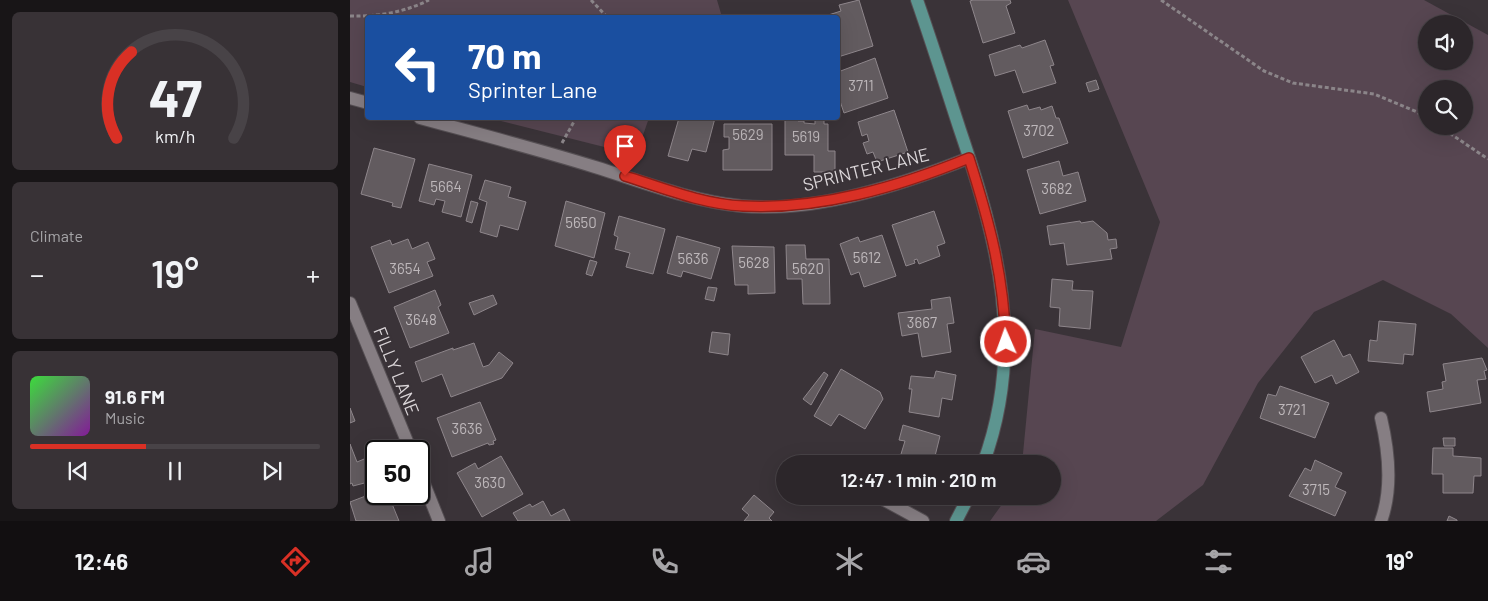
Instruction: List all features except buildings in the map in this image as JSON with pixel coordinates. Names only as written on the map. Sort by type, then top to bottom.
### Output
[{"type":"main road","points":[[917,0],[969,158],[995,248],[1004,305],[1006,342],[1001,395],[995,425],[986,455]]},
{"type":"main road","points":[[956,521],[964,505]]},
{"type":"street","points":[[351,100],[365,102]]},
{"type":"street","name":"SPRINTER LANE","points":[[427,120],[556,155],[698,199],[742,206],[798,205],[832,200],[932,173],[969,158]]},
{"type":"street","name":"FILLY LANE","points":[[350,303],[406,440]]},
{"type":"street","points":[[1381,418],[1388,451],[1389,478],[1381,521]]},
{"type":"street","points":[[430,498],[439,521]]},
{"type":"street","points":[[893,505],[922,521]]},
{"type":"path","points":[[375,15],[415,7],[429,0]]},
{"type":"path","points":[[591,0],[605,15]]},
{"type":"path","points":[[1161,0],[1264,71],[1293,84],[1374,94],[1418,113]]},
{"type":"path","points":[[350,16],[365,16]]},
{"type":"path","points":[[556,155],[575,120]]},
{"type":"path","points":[[1452,135],[1488,159]]},
{"type":"shaded area","points":[[350,0],[717,0],[721,15],[365,15],[365,86],[350,82]]},
{"type":"shaded area","points":[[1068,0],[1424,0],[1451,15],[1418,15],[1418,70],[1473,70],[1473,27],[1488,35],[1488,348],[1451,314],[1383,280],[1314,312],[1258,383],[1203,485],[1156,521],[990,521],[1002,505],[1061,505],[1061,455],[1023,455],[1035,329],[1121,347],[1160,222]]},
{"type":"shaded area","points":[[497,120],[648,120],[636,155]]},
{"type":"route","points":[[625,176],[698,199],[742,206],[798,205],[832,200],[932,173],[969,158],[982,199],[998,262],[1003,289],[1006,342]]}]
